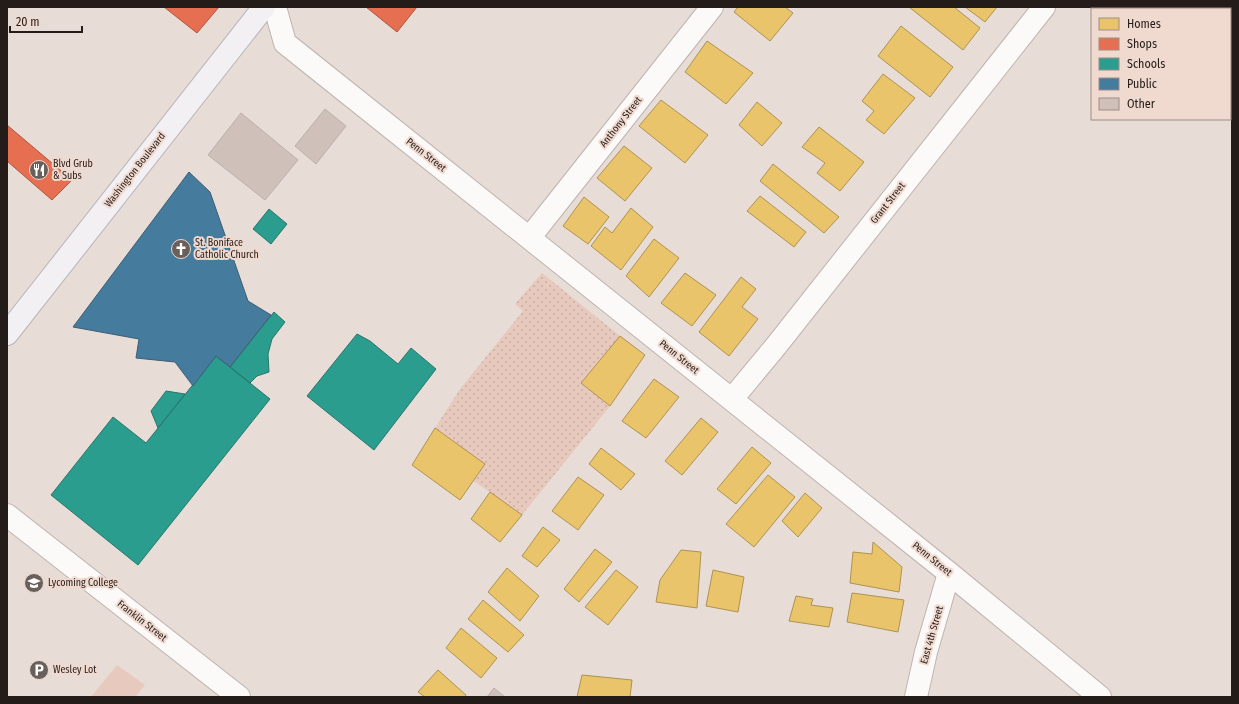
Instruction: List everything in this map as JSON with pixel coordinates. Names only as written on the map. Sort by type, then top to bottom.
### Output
[{"type":"main road","name":"Washington Boulevard","points":[[7,334],[264,7]]},
{"type":"street","name":"Penn Street","points":[[275,7],[285,43],[530,237],[949,573],[1100,697]]},
{"type":"street","name":"Anthony Street","points":[[530,237],[712,7]]},
{"type":"street","name":"Grant Street","points":[[732,399],[776,346],[1044,7]]},
{"type":"street","name":"Franklin Street","points":[[7,515],[239,697]]},
{"type":"street","name":"East 4th Street","points":[[916,697],[926,652],[949,573]]},
{"type":"shaded area","points":[[542,273],[620,336],[581,383],[610,406],[522,515],[474,481],[485,464],[435,428],[460,389],[523,311],[515,304]]},
{"type":"shaded area","points":[[117,665],[145,685],[135,697],[91,697]]},
{"type":"building: Homes","points":[[738,7],[785,7],[793,13],[770,41],[734,12]]},
{"type":"building: Homes","points":[[909,7],[954,7],[980,28],[963,50]]},
{"type":"building: Homes","points":[[965,7],[997,7],[985,22]]},
{"type":"building: Homes","points":[[901,26],[953,67],[930,97],[878,56]]},
{"type":"building: Homes","points":[[707,41],[753,73],[726,104],[685,72]]},
{"type":"building: Homes","points":[[883,74],[915,98],[884,134],[866,120],[874,111],[862,101]]},
{"type":"building: Homes","points":[[661,100],[708,135],[685,163],[639,126]]},
{"type":"building: Homes","points":[[757,102],[782,123],[762,146],[739,125]]},
{"type":"building: Homes","points":[[819,127],[864,162],[840,191],[817,173],[825,163],[802,147]]},
{"type":"building: Homes","points":[[624,146],[652,168],[625,201],[597,178]]},
{"type":"building: Homes","points":[[773,164],[839,217],[824,233],[760,181]]},
{"type":"building: Homes","points":[[760,196],[806,232],[794,247],[747,211]]},
{"type":"building: Homes","points":[[584,197],[609,217],[588,244],[563,226]]},
{"type":"building: Homes","points":[[631,208],[653,227],[621,270],[591,246],[605,227],[612,233]]},
{"type":"building: Homes","points":[[654,239],[679,258],[649,297],[626,276]]},
{"type":"building: Homes","points":[[685,273],[716,295],[692,326],[661,303]]},
{"type":"building: Homes","points":[[741,277],[756,289],[742,307],[758,319],[729,356],[699,332]]},
{"type":"building: Homes","points":[[620,336],[645,355],[610,406],[581,383]]},
{"type":"building: Homes","points":[[654,379],[679,397],[646,438],[622,421]]},
{"type":"building: Homes","points":[[701,418],[718,432],[682,475],[665,461]]},
{"type":"building: Homes","points":[[435,428],[485,464],[460,500],[412,465]]},
{"type":"building: Homes","points":[[752,447],[771,463],[736,504],[717,489]]},
{"type":"building: Homes","points":[[601,448],[635,474],[621,490],[589,464]]},
{"type":"building: Homes","points":[[768,475],[795,497],[754,547],[726,524]]},
{"type":"building: Homes","points":[[578,477],[604,495],[578,530],[552,511]]},
{"type":"building: Homes","points":[[490,492],[522,515],[500,542],[471,519]]},
{"type":"building: Homes","points":[[805,493],[822,508],[798,537],[782,521]]},
{"type":"building: Homes","points":[[543,527],[560,540],[537,567],[522,556]]},
{"type":"building: Homes","points":[[873,542],[902,567],[899,592],[850,583],[853,552],[872,554]]},
{"type":"building: Homes","points":[[595,549],[612,562],[579,602],[564,589]]},
{"type":"building: Homes","points":[[681,550],[701,552],[697,608],[656,602],[660,580]]},
{"type":"building: Homes","points":[[507,568],[539,596],[520,621],[488,592]]},
{"type":"building: Homes","points":[[616,570],[638,587],[608,625],[585,607]]},
{"type":"building: Homes","points":[[713,570],[744,577],[738,612],[706,606]]},
{"type":"building: Homes","points":[[852,593],[904,600],[898,632],[847,622]]},
{"type":"building: Homes","points":[[796,596],[813,599],[811,605],[833,608],[829,627],[789,621]]},
{"type":"building: Homes","points":[[483,600],[524,635],[508,652],[468,619]]},
{"type":"building: Homes","points":[[461,628],[497,658],[481,678],[446,648]]},
{"type":"building: Homes","points":[[438,670],[466,695],[465,697],[425,697],[418,692]]},
{"type":"building: Homes","points":[[582,675],[632,680],[630,697],[577,697]]},
{"type":"building: Shops","points":[[164,7],[219,7],[197,33]]},
{"type":"building: Shops","points":[[366,7],[417,7],[397,32]]},
{"type":"building: Shops","name":"Blvd Grub & Subs","points":[[7,125],[72,180],[52,200],[7,161]]},
{"type":"building: Schools","points":[[269,209],[287,224],[271,244],[253,229]]},
{"type":"building: Schools","points":[[274,312],[285,322],[272,339],[268,354],[269,372],[257,376],[250,383],[230,367]]},
{"type":"building: Schools","points":[[357,334],[370,341],[398,364],[411,348],[436,369],[374,450],[307,396]]},
{"type":"building: Schools","points":[[216,356],[270,399],[138,565],[51,495],[113,417],[146,443]]},
{"type":"building: Schools","points":[[166,391],[185,394],[158,428],[151,411]]},
{"type":"building: Public","name":"St. Boniface Catholic Church","points":[[189,172],[210,192],[248,301],[271,315],[230,367],[216,356],[193,386],[175,362],[136,358],[139,339],[73,327]]},
{"type":"building: Other","points":[[325,109],[346,126],[316,164],[295,146]]},
{"type":"building: Other","points":[[241,113],[298,160],[265,200],[208,155]]},
{"type":"building: Other","points":[[494,688],[505,697],[487,697]]},
{"type":"place","name":"Blvd Grub & Subs","points":[[39,170]]},
{"type":"place","name":"St. Boniface Catholic Church","points":[[181,249]]},
{"type":"place","name":"Lycoming College","points":[[34,583]]},
{"type":"place","name":"Wesley Lot","points":[[39,670]]}]
